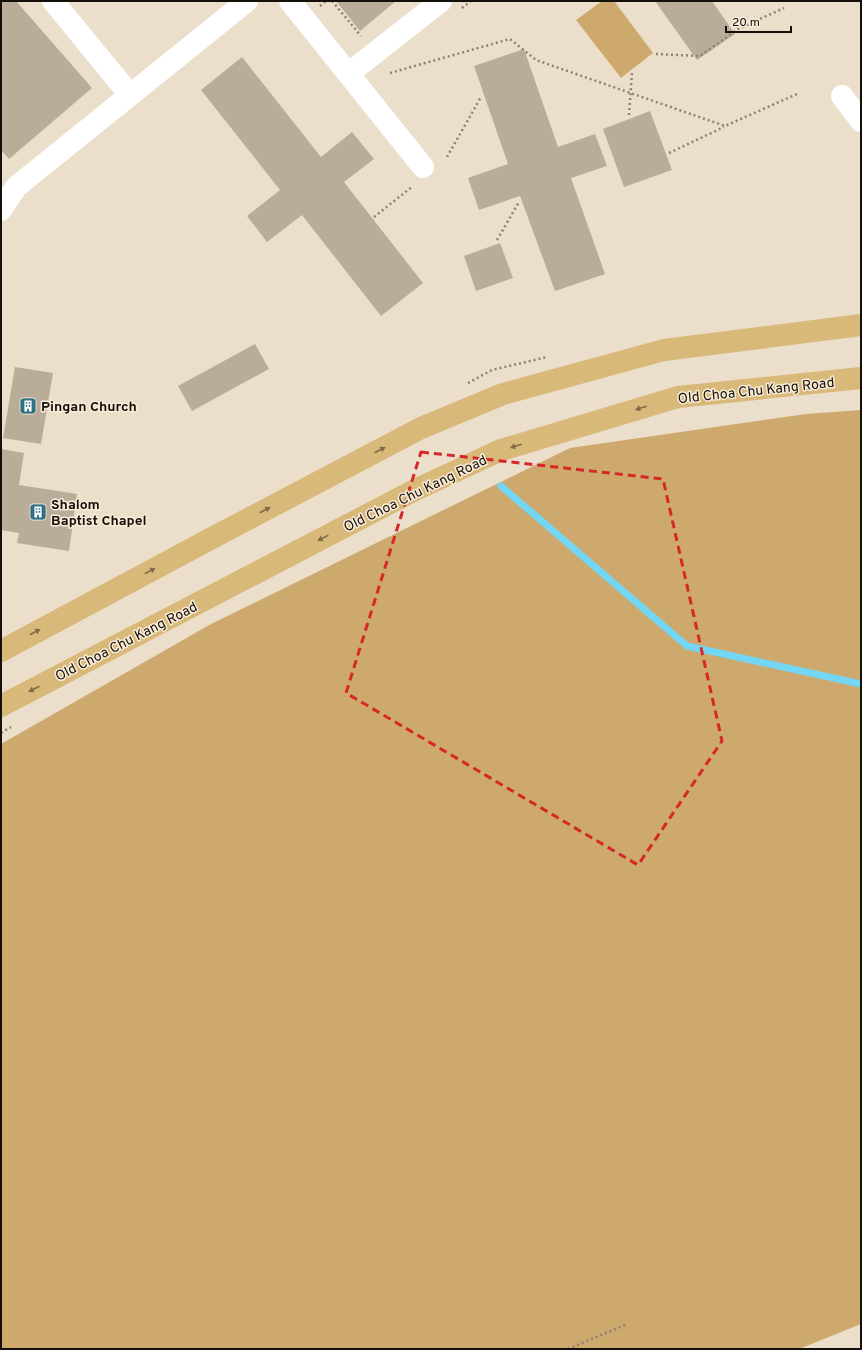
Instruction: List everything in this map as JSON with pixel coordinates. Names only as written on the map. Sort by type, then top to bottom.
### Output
[{"type":"main road","points":[[1,651],[205,541],[421,428],[503,394],[664,350],[861,326]]},
{"type":"main road","name":"Old Choa Chu Kang Road","points":[[1,706],[415,490],[501,450],[678,397],[861,378]]},
{"type":"lane","points":[[53,1],[130,95]]},
{"type":"lane","points":[[1,210],[16,187],[247,1]]},
{"type":"lane","points":[[290,1],[348,74],[420,175]]},
{"type":"lane","points":[[348,74],[441,1]]},
{"type":"lane","points":[[842,96],[861,121]]},
{"type":"path","points":[[332,1],[362,37]]},
{"type":"path","points":[[656,54],[700,56],[738,29],[784,8]]},
{"type":"path","points":[[390,73],[510,39],[536,60],[725,126]]},
{"type":"path","points":[[629,115],[632,72]]},
{"type":"path","points":[[669,153],[797,94]]},
{"type":"path","points":[[447,157],[481,97]]},
{"type":"path","points":[[374,216],[420,175]]},
{"type":"path","points":[[497,240],[519,202]]},
{"type":"path","points":[[1,733],[16,725]]},
{"type":"path","points":[[568,1349],[625,1325]]},
{"type":"highlighted area","points":[[421,452],[663,479],[722,741],[638,865],[346,693]]},
{"type":"shaded area","points":[[602,1],[614,1],[653,53],[621,78],[576,20]]},
{"type":"shaded area","points":[[861,410],[861,1324],[799,1349],[1,1349],[1,744],[211,624],[570,448],[806,414]]},
{"type":"building","points":[[1,1],[16,1],[92,88],[9,159],[1,150]]},
{"type":"building","points":[[336,1],[396,1],[360,31]]},
{"type":"building","points":[[655,1],[712,1],[735,34],[697,60]]},
{"type":"building","points":[[524,49],[558,147],[595,134],[607,166],[571,178],[605,274],[555,291],[520,196],[479,210],[468,178],[508,164],[474,66]]},
{"type":"building","points":[[242,57],[321,157],[352,132],[374,159],[344,182],[423,283],[381,316],[302,215],[267,242],[247,216],[280,190],[201,90]]},
{"type":"building","points":[[650,111],[672,170],[624,187],[603,129]]},
{"type":"building","points":[[500,243],[513,278],[476,291],[464,256]]},
{"type":"building","points":[[255,344],[269,369],[192,411],[178,386]]},
{"type":"building","name":"Pingan Church","points":[[15,367],[53,373],[41,444],[3,438]]},
{"type":"building","name":"Shalom Baptist Chapel","points":[[1,449],[24,453],[19,485],[77,494],[69,551],[17,543],[19,533],[1,530]]},
{"type":"waterway","points":[[501,486],[687,646],[861,684]]},
{"type":"place","name":"Pingan Church","points":[[28,406]]},
{"type":"place","name":"Shalom Baptist Chapel","points":[[38,512]]}]
